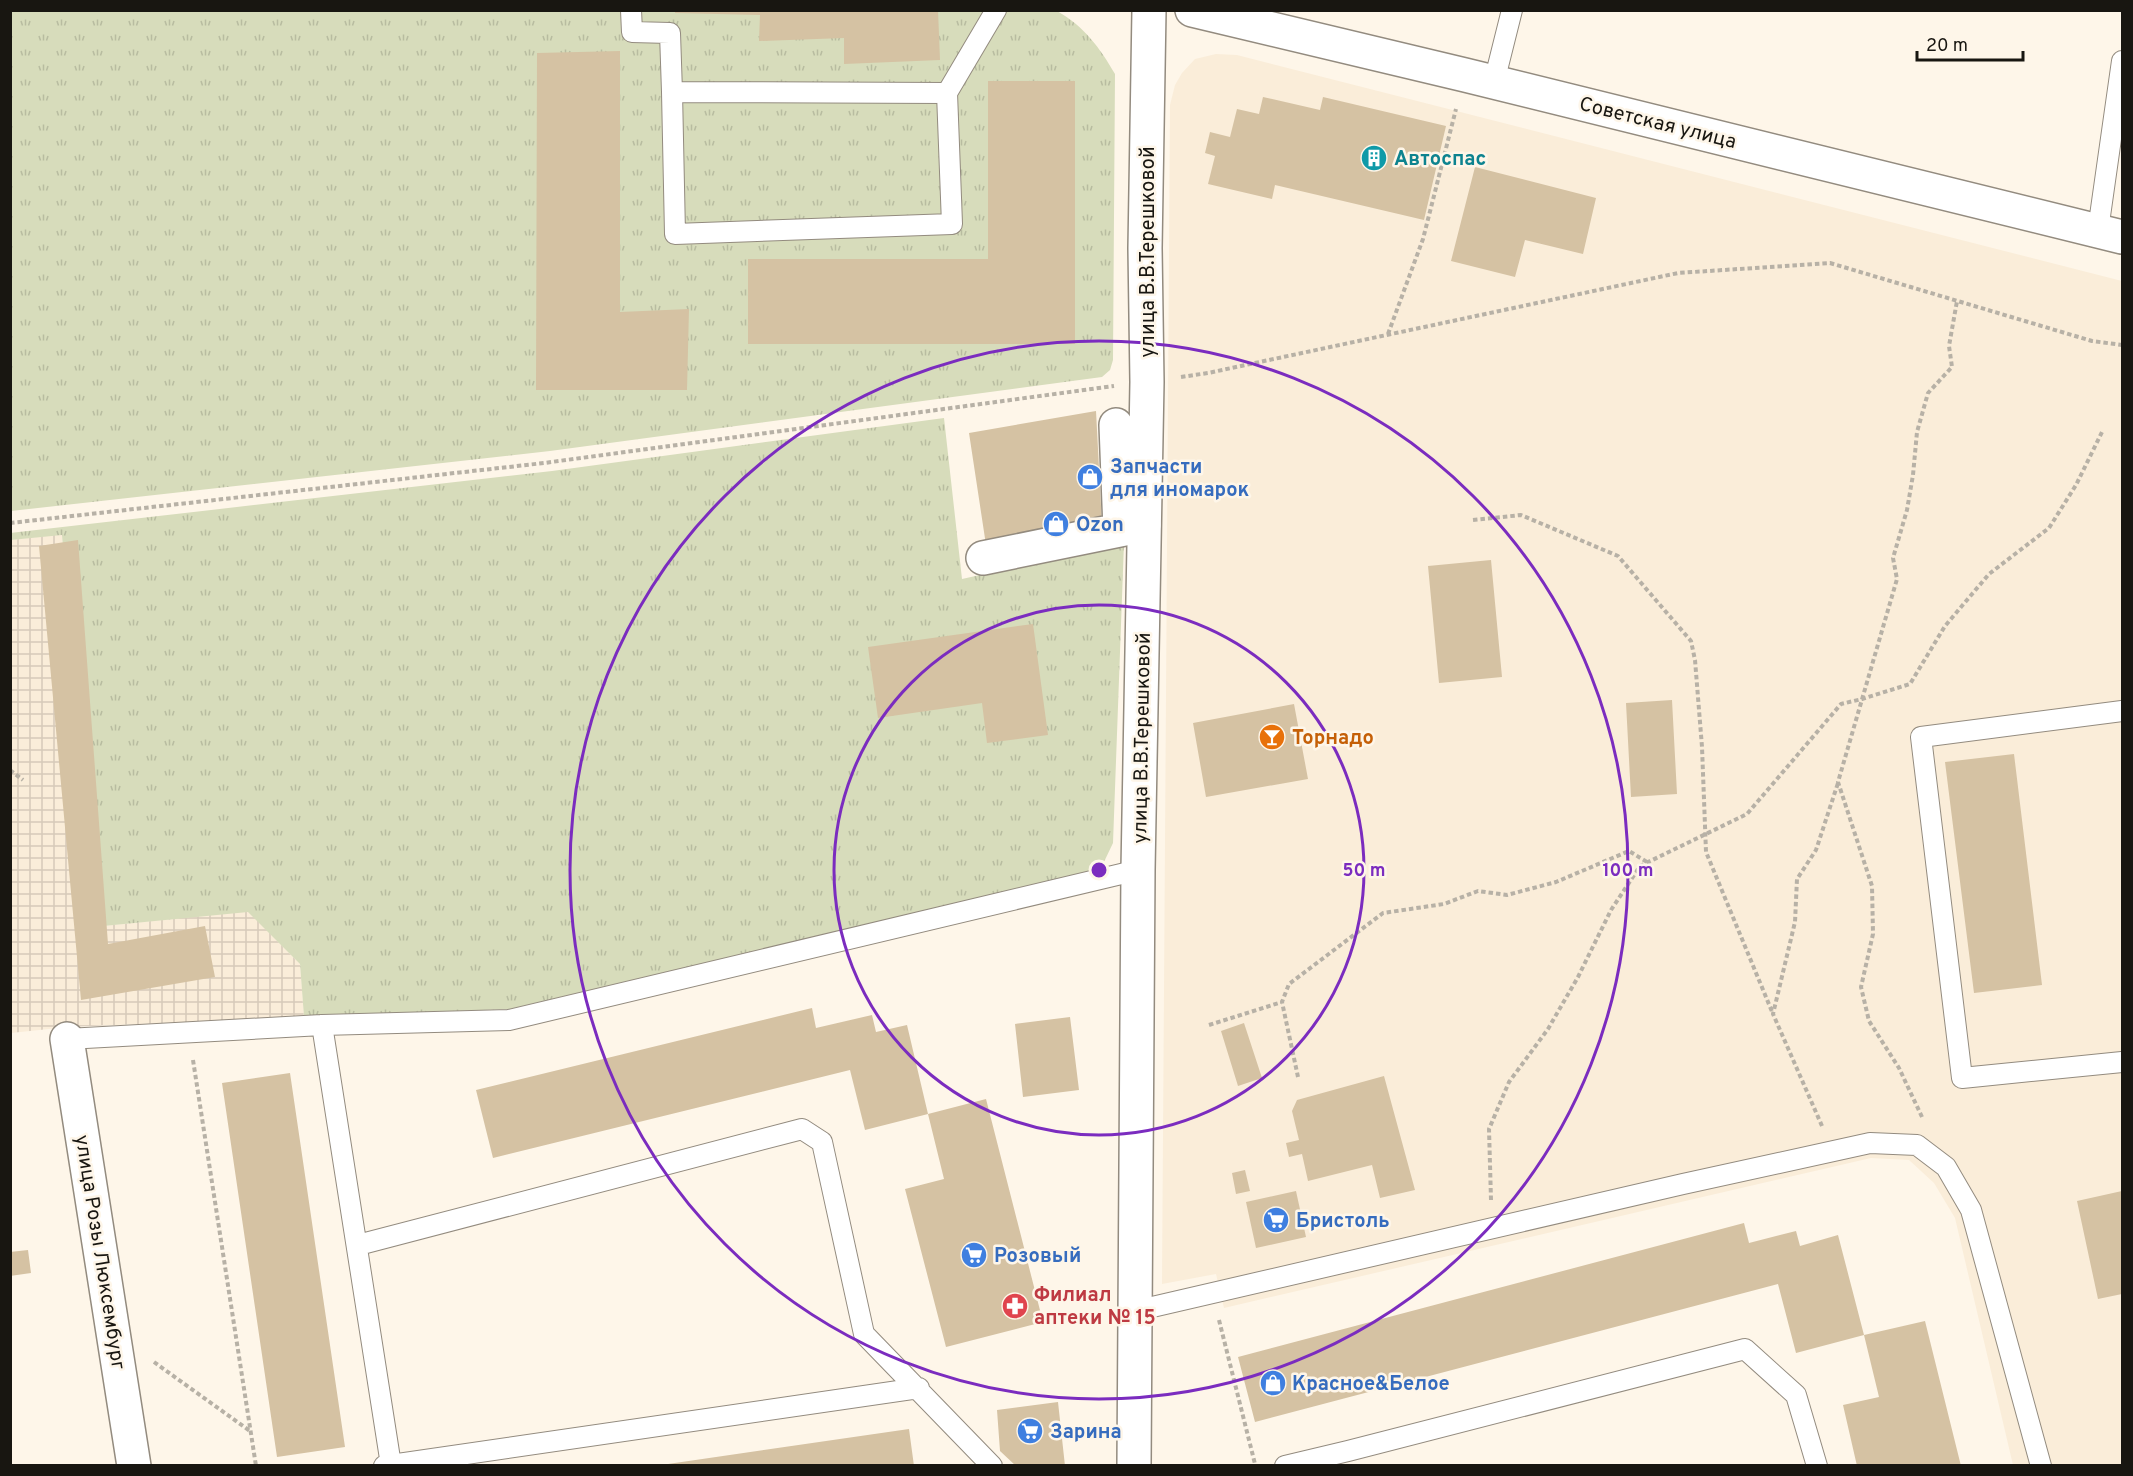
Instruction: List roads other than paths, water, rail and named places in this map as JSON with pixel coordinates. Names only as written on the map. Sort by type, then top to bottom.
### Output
[{"type":"street","name":"улица В.В.Терешковой","points":[[1134,1466],[1138,870],[1132,528],[1147,382],[1145,248],[1149,10]]},
{"type":"street","name":"Советская улица","points":[[1192,10],[1480,78],[2110,234]]},
{"type":"street","points":[[982,558],[1132,528],[1116,425]]},
{"type":"street","name":"улица Розы Люксембург","points":[[67,1039],[134,1466]]},
{"type":"lane","points":[[631,10],[632,32],[670,33],[675,234],[952,224],[947,93],[996,10]]},
{"type":"lane","points":[[1480,78],[1512,10]]},
{"type":"lane","points":[[2110,234],[2122,61]]},
{"type":"lane","points":[[672,92],[947,93]]},
{"type":"lane","points":[[2122,711],[1922,737],[1962,1078],[2122,1062]]},
{"type":"lane","points":[[67,1039],[322,1025],[509,1020],[1138,870]]},
{"type":"lane","points":[[322,1025],[358,1245],[387,1465],[919,1388]]},
{"type":"lane","points":[[358,1245],[802,1129],[822,1142],[864,1334],[919,1388],[992,1466]]},
{"type":"lane","points":[[1135,1311],[1870,1143],[1917,1145],[1946,1167],[1971,1210],[2041,1466]]},
{"type":"lane","points":[[1285,1466],[1350,1458],[1745,1349],[1797,1395],[1817,1466]]},
{"type":"place","name":"Автоспас","points":[[1374,158]]},
{"type":"place","name":"Запчасти для иномарок","points":[[1090,477]]},
{"type":"place","name":"Ozon","points":[[1056,524]]},
{"type":"place","name":"Торнадо","points":[[1272,737]]},
{"type":"place","name":"Бристоль","points":[[1276,1220]]},
{"type":"place","name":"Розовый","points":[[974,1255]]},
{"type":"place","name":"Филиал аптеки № 15","points":[[1015,1306]]},
{"type":"place","name":"Красное&Белое","points":[[1273,1383]]},
{"type":"place","name":"Зарина","points":[[1030,1431]]}]
